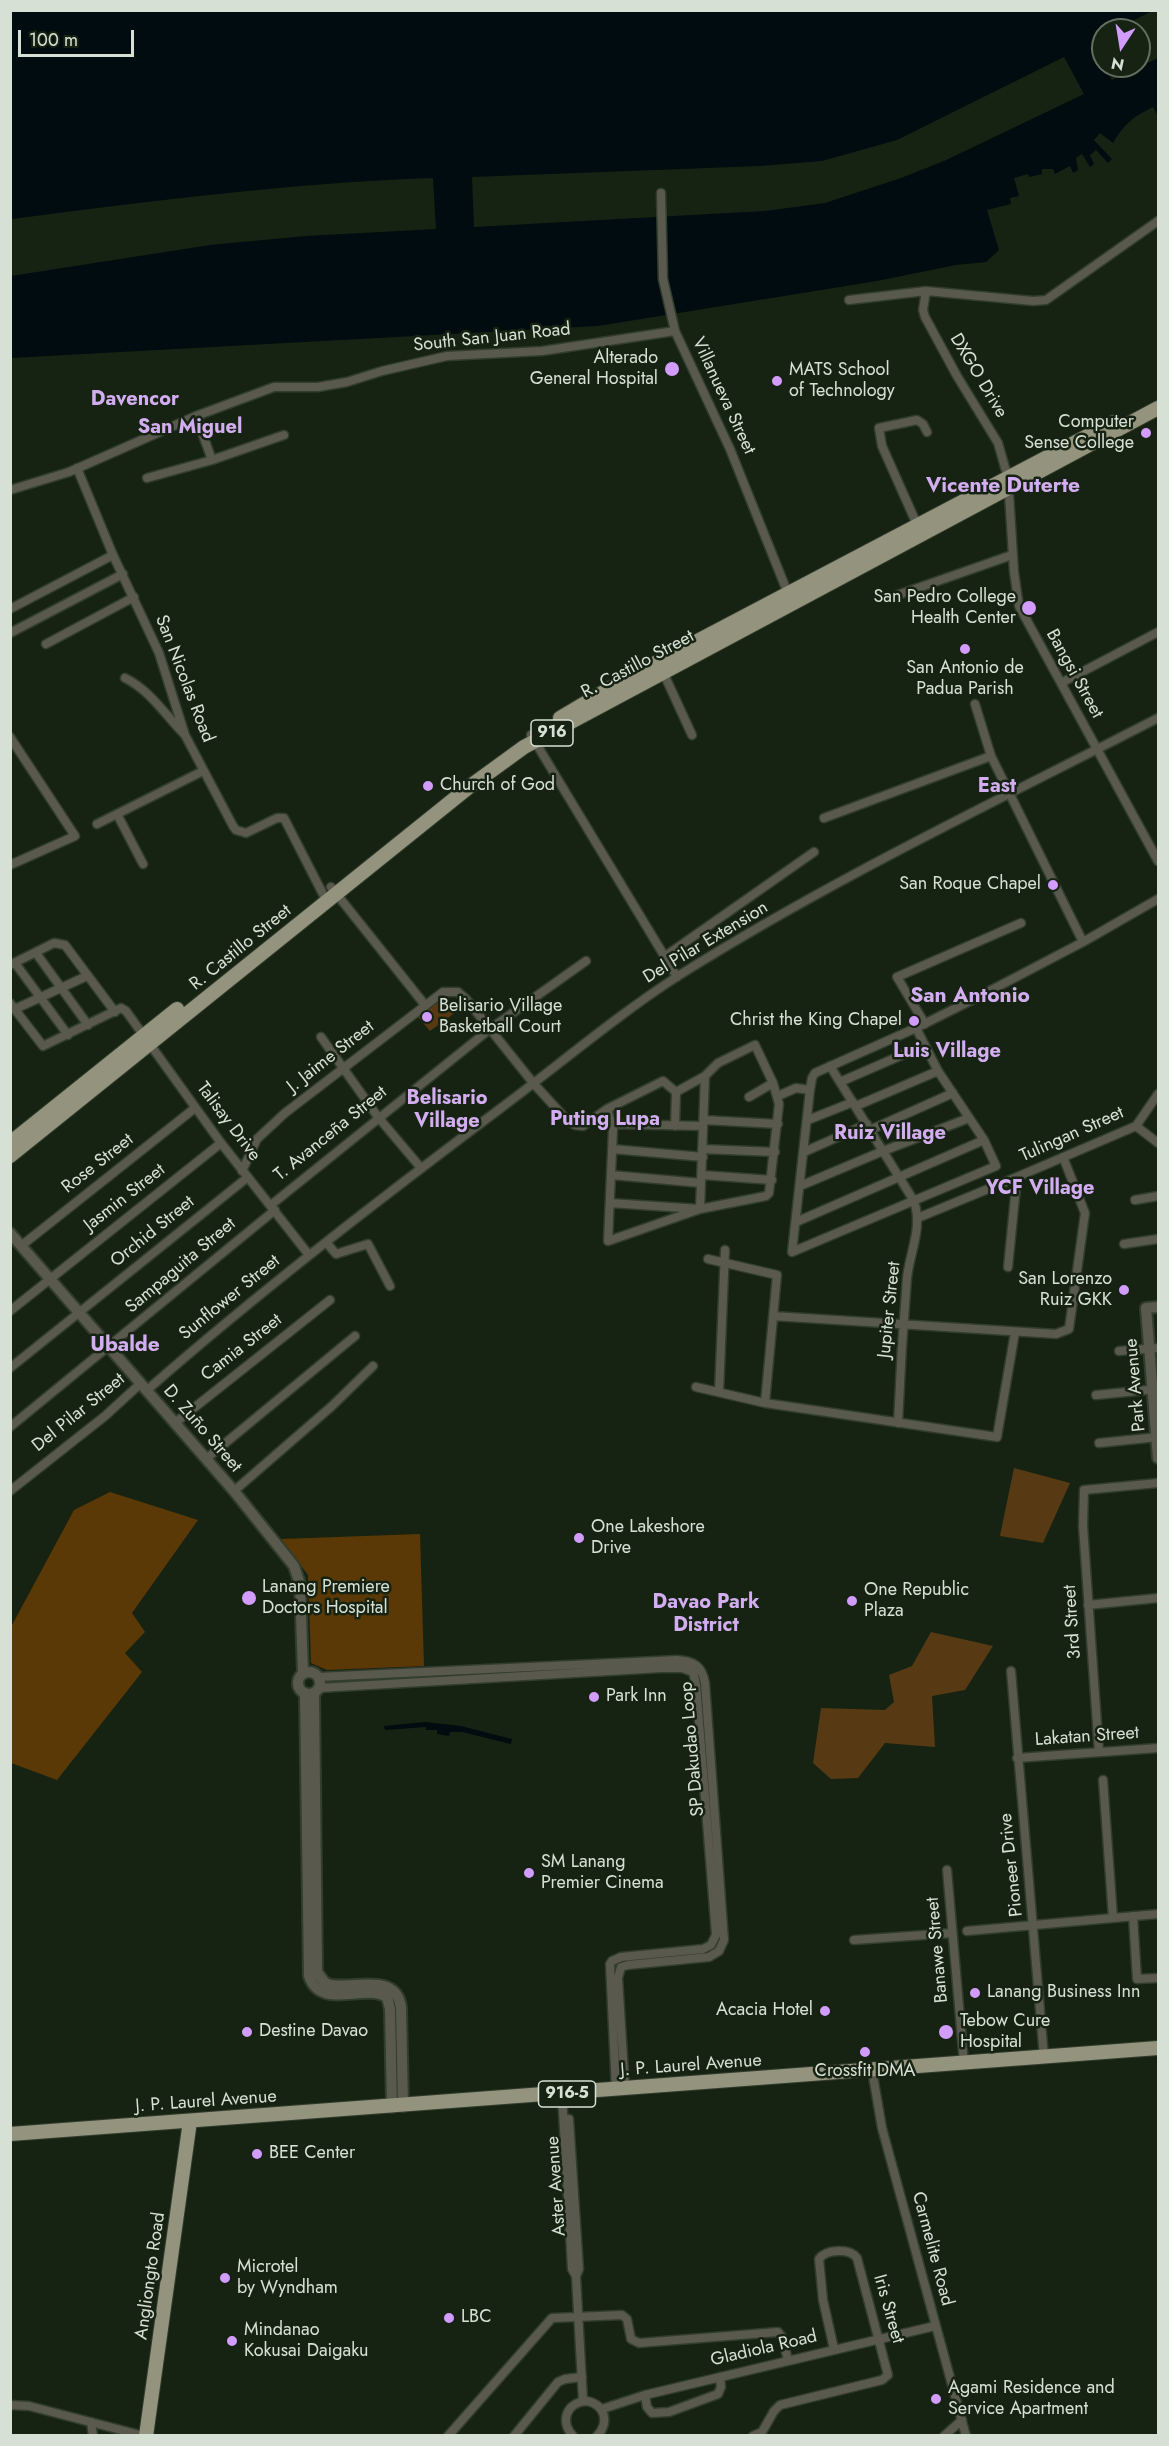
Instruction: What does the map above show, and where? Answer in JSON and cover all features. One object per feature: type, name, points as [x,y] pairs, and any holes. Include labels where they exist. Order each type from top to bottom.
[{"type":"main road","name":"R. Castillo Street","points":[[534,738],[663,672],[790,599],[1090,440],[1141,412],[1158,398]]},
{"type":"main road","name":"R. Castillo Street","points":[[1141,412],[1158,408]]},
{"type":"main road","name":"R. Castillo Street","points":[[10,1156],[148,1039],[329,894],[464,779],[534,738],[629,677],[728,633]]},
{"type":"main road","name":"R. Castillo Street","points":[[10,1143],[148,1039]]},
{"type":"main road","name":"J. P. Laurel Avenue","points":[[10,2134],[1158,2048]]},
{"type":"main road","name":"Angliongto Road","points":[[145,2436],[190,2121]]},
{"type":"street","name":"Villanueva Street","points":[[662,194],[663,279],[674,326],[730,449],[790,599]]},
{"type":"street","points":[[849,300],[926,291],[1033,301],[1047,300],[1158,221]]},
{"type":"street","name":"DXGO Drive","points":[[926,291],[923,310],[925,317],[957,376],[994,434],[1008,483]]},
{"type":"street","name":"South San Juan Road","points":[[10,490],[77,468],[195,416],[274,387],[318,387],[338,384],[433,358],[476,353],[542,351],[674,326]]},
{"type":"street","points":[[195,416],[212,460]]},
{"type":"street","points":[[920,530],[882,446],[879,428],[917,420],[923,424],[927,432]]},
{"type":"street","points":[[147,478],[212,460],[284,435]]},
{"type":"street","name":"San Nicolas Road","points":[[77,468],[113,555],[159,653],[185,735],[236,830],[252,832],[280,818],[286,820],[329,894]]},
{"type":"street","name":"Bangsi Street","points":[[1008,483],[1012,555],[1019,606],[1158,861]]},
{"type":"street","points":[[10,609],[113,555]]},
{"type":"street","points":[[892,597],[1012,555]]},
{"type":"street","points":[[10,633],[123,574]]},
{"type":"street","points":[[46,644],[134,597]]},
{"type":"street","points":[[1061,684],[1158,632]]},
{"type":"street","points":[[663,672],[692,735]]},
{"type":"street","points":[[125,678],[138,685],[150,696],[185,735]]},
{"type":"street","points":[[975,704],[991,756],[1083,942]]},
{"type":"street","name":"Del Pilar Extension","points":[[309,1255],[603,1030],[677,977],[801,905],[1009,793],[1158,718]]},
{"type":"street","points":[[10,737],[75,836],[10,865]]},
{"type":"street","points":[[534,738],[677,977]]},
{"type":"street","points":[[824,818],[991,756]]},
{"type":"street","points":[[97,824],[203,771]]},
{"type":"street","points":[[117,814],[143,864]]},
{"type":"street","points":[[664,957],[814,852]]},
{"type":"street","points":[[329,894],[425,1005]]},
{"type":"street","points":[[916,1028],[938,1071],[984,1140],[996,1166],[994,1169],[792,1252],[810,1090],[815,1073],[830,1066],[925,1024],[1083,942],[1158,899]]},
{"type":"street","points":[[925,1024],[897,977],[1021,923]]},
{"type":"street","points":[[68,1035],[40,998],[13,964],[54,943],[65,945],[115,1012],[68,1035],[43,1046],[13,1006],[40,998],[87,976]]},
{"type":"street","points":[[36,953],[88,1024]]},
{"type":"street","name":"T. Avanceña Street","points":[[273,1207],[378,1117],[490,1029],[586,961]]},
{"type":"street","name":"J. Jaime Street","points":[[245,1174],[258,1140],[285,1113],[442,992],[458,992],[490,1029]]},
{"type":"street","name":"Talisay Drive","points":[[115,1012],[121,1008],[124,1009],[148,1039],[221,1143],[309,1255]]},
{"type":"street","points":[[490,1029],[534,1084],[567,1120],[575,1125],[587,1124],[607,1109],[663,1081],[676,1092]]},
{"type":"street","points":[[321,1037],[378,1117],[421,1168]]},
{"type":"street","points":[[607,1109],[612,1124],[608,1241],[700,1209],[766,1196],[772,1180],[778,1124],[778,1096],[755,1045],[718,1063],[705,1076],[676,1092]]},
{"type":"street","points":[[840,1082],[925,1045]]},
{"type":"street","points":[[830,1066],[914,1201],[920,1216]]},
{"type":"street","points":[[808,1120],[938,1071]]},
{"type":"street","points":[[700,1209],[705,1076]]},
{"type":"street","points":[[749,1097],[773,1083]]},
{"type":"street","points":[[778,1096],[796,1088],[810,1090]]},
{"type":"street","points":[[675,1126],[676,1092]]},
{"type":"street","points":[[804,1152],[953,1093]]},
{"type":"street","name":"Tulingan Street","points":[[920,1216],[1017,1178],[1133,1125],[1136,1126],[1158,1095]]},
{"type":"street","name":"Rose Street","points":[[21,1246],[195,1108]]},
{"type":"street","points":[[800,1186],[969,1118]]},
{"type":"street","points":[[612,1124],[675,1126],[703,1123],[778,1124]]},
{"type":"street","points":[[1136,1126],[1158,1143]]},
{"type":"street","points":[[796,1222],[984,1140]]},
{"type":"street","name":"Jasmin Street","points":[[10,1311],[221,1143]]},
{"type":"street","points":[[612,1149],[702,1153],[775,1152]]},
{"type":"street","points":[[773,1316],[1056,1334],[1069,1329],[1085,1214],[1063,1157]]},
{"type":"street","name":"Orchid Street","points":[[10,1368],[245,1174]]},
{"type":"street","points":[[611,1175],[772,1180]]},
{"type":"street","points":[[1008,1267],[1017,1178]]},
{"type":"street","points":[[1135,1200],[1158,1196]]},
{"type":"street","points":[[610,1203],[700,1209]]},
{"type":"street","name":"Sampaguita Street","points":[[10,1427],[109,1347],[273,1207]]},
{"type":"street","name":"Jupiter Street","points":[[898,1423],[903,1325],[909,1268],[920,1216]]},
{"type":"street","name":"D. Zuño Street","points":[[10,1233],[286,1554],[298,1575],[301,1595],[303,1674],[298,1680],[298,1685],[314,1688]]},
{"type":"street","points":[[1124,1244],[1158,1239]]},
{"type":"street","points":[[326,1242],[336,1254],[368,1244],[390,1286]]},
{"type":"street","points":[[719,1392],[725,1250]]},
{"type":"street","name":"Sunflower Street","points":[[143,1387],[309,1255]]},
{"type":"street","points":[[708,1259],[777,1275],[765,1403]]},
{"type":"street","name":"Camia Street","points":[[175,1423],[330,1300]]},
{"type":"street","name":"Park Avenue","points":[[1158,1307],[1146,1308],[1154,1348],[1158,1458]]},
{"type":"street","points":[[696,1387],[765,1403],[998,1436],[1014,1332]]},
{"type":"street","points":[[206,1459],[355,1336]]},
{"type":"street","points":[[1119,1352],[1154,1348]]},
{"type":"street","points":[[234,1491],[332,1407],[373,1366]]},
{"type":"street","name":"Del Pilar Street","points":[[10,1491],[143,1387]]},
{"type":"street","points":[[1096,1395],[1156,1390]]},
{"type":"street","points":[[1099,1443],[1158,1437]]},
{"type":"street","name":"3rd Street","points":[[1099,1752],[1083,1527],[1084,1490],[1158,1483]]},
{"type":"street","points":[[1088,1605],[1158,1598]]},
{"type":"street","name":"SP Dakudao Loop","points":[[314,1688],[661,1668],[688,1669],[694,1675],[716,1879],[716,1935],[711,1945],[703,1949],[621,1957],[612,1960],[609,1968],[621,2090]]},
{"type":"street","name":"Pioneer Drive","points":[[1011,1671],[1044,2056]]},
{"type":"street","points":[[303,1674],[311,1672],[314,1688],[307,1953],[310,1980],[318,1990],[327,1994],[373,1993],[391,1994],[399,1998],[401,2008],[398,2106]]},
{"type":"street","name":"Lakatan Street","points":[[1017,1758],[1158,1748]]},
{"type":"street","points":[[1103,1780],[1113,1918]]},
{"type":"street","name":"Banawe Street","points":[[947,1870],[964,2063]]},
{"type":"street","points":[[967,1931],[1158,1914]]},
{"type":"street","points":[[1133,1917],[1137,1979],[1158,1978]]},
{"type":"street","points":[[854,1940],[952,1933]]},
{"type":"street","name":"Carmelite Road","points":[[872,2070],[882,2128],[966,2436]]},
{"type":"street","name":"Aster Avenue","points":[[565,2094],[575,2256],[572,2269],[576,2276],[583,2401]]},
{"type":"street","name":"Iris Street","points":[[753,2436],[762,2432],[774,2411],[780,2406],[882,2380],[888,2375],[857,2259],[853,2253],[847,2251],[826,2253],[819,2259],[822,2300],[834,2349]]},
{"type":"street","points":[[448,2436],[549,2320],[577,2316],[622,2315],[627,2319],[631,2339],[639,2343],[778,2332],[782,2337],[788,2360]]},
{"type":"street","name":"Gladiola Road","points":[[602,2409],[645,2395],[935,2326]]},
{"type":"street","points":[[514,2436],[558,2382],[582,2377]]},
{"type":"street","points":[[645,2395],[647,2407],[652,2413],[669,2412],[718,2394],[721,2387],[720,2377]]},
{"type":"street","points":[[573,2436],[567,2427],[566,2415],[573,2405],[583,2401],[594,2403],[602,2409],[604,2424],[597,2436]]},
{"type":"street","points":[[10,2405],[29,2406],[145,2436]]},
{"type":"street","points":[[944,2436],[962,2420]]},
{"type":"street","points":[[91,2422],[93,2436]]},
{"type":"shaded area","points":[[11,11],[1152,11],[1138,18],[1091,18],[1091,78],[1111,78],[1112,80],[1151,78],[1151,61],[1158,58],[1158,116],[1153,107],[1140,114],[1125,126],[1113,143],[1100,133],[1094,140],[1112,159],[1108,163],[1096,150],[1090,155],[1094,164],[1090,167],[1082,154],[1076,158],[1078,170],[1073,173],[1070,166],[1055,174],[1053,169],[1042,169],[1042,174],[1029,177],[1028,174],[1014,178],[1019,196],[1010,198],[1011,204],[987,210],[999,250],[986,262],[956,265],[877,281],[598,326],[11,358],[11,276],[210,245],[306,236],[436,229],[433,178],[274,188],[11,219]],"holes":[[[1064,57],[1084,94],[944,161],[825,203],[765,211],[474,227],[472,177],[760,166],[822,161],[897,140]]]},
{"type":"shaded area","points":[[445,997],[456,1012],[430,1031],[418,1017]]},
{"type":"shaded area","points":[[1014,1468],[1070,1483],[1043,1543],[1000,1536]]},
{"type":"shaded area","points":[[110,1492],[198,1520],[132,1613],[145,1632],[125,1653],[142,1672],[57,1780],[11,1763],[11,1627],[74,1510]]},
{"type":"shaded area","points":[[420,1534],[424,1666],[327,1670],[311,1663],[308,1575],[281,1539]]},
{"type":"shaded area","points":[[931,1632],[993,1646],[965,1690],[932,1696],[935,1747],[885,1743],[858,1778],[831,1779],[813,1763],[821,1708],[885,1710],[894,1702],[889,1675],[912,1666]]},
{"type":"shaded area","points":[[425,1722],[461,1726],[512,1739],[511,1744],[462,1732],[450,1732],[449,1736],[437,1734],[437,1730],[426,1730],[426,1727],[385,1730],[384,1726]]},
{"type":"place","name":"Alterado General Hospital","points":[[672,369]]},
{"type":"place","name":"MATS School of Technology","points":[[777,381]]},
{"type":"place","name":"Computer Sense College","points":[[1146,433]]},
{"type":"place","name":"San Pedro College Health Center","points":[[1029,608]]},
{"type":"place","name":"San Antonio de Padua Parish","points":[[965,649]]},
{"type":"place","name":"Church of God","points":[[428,786]]},
{"type":"place","name":"San Roque Chapel","points":[[1053,885]]},
{"type":"place","name":"Belisario Village Basketball Court","points":[[427,1017]]},
{"type":"place","name":"Christ the King Chapel","points":[[914,1021]]},
{"type":"place","name":"San Lorenzo Ruiz GKK","points":[[1124,1290]]},
{"type":"place","name":"One Lakeshore Drive","points":[[579,1538]]},
{"type":"place","name":"Lanang Premiere Doctors Hospital","points":[[249,1598]]},
{"type":"place","name":"One Republic Plaza","points":[[852,1601]]},
{"type":"place","name":"Park Inn","points":[[594,1697]]},
{"type":"place","name":"SM Lanang Premier Cinema","points":[[529,1873]]},
{"type":"place","name":"Lanang Business Inn","points":[[975,1993]]},
{"type":"place","name":"Acacia Hotel","points":[[825,2011]]},
{"type":"place","name":"Destine Davao","points":[[247,2032]]},
{"type":"place","name":"Tebow Cure Hospital","points":[[946,2032]]},
{"type":"place","name":"Crossfit DMA","points":[[865,2052]]},
{"type":"place","name":"BEE Center","points":[[257,2154]]},
{"type":"place","name":"Microtel by Wyndham","points":[[225,2278]]},
{"type":"place","name":"LBC","points":[[449,2318]]},
{"type":"place","name":"Mindanao Kokusai Daigaku","points":[[232,2341]]},
{"type":"place","name":"Agami Residence and Service Apartment","points":[[936,2399]]},
{"type":"district","name":"Davencor","points":[[135,400]]},
{"type":"district","name":"San Miguel","points":[[190,428]]},
{"type":"district","name":"Vicente Duterte","points":[[1003,487]]},
{"type":"district","name":"East","points":[[997,787]]},
{"type":"district","name":"San Antonio","points":[[970,997]]},
{"type":"district","name":"Luis Village","points":[[947,1052]]},
{"type":"district","name":"Belisario Village","points":[[447,1110]]},
{"type":"district","name":"Puting Lupa","points":[[605,1120]]},
{"type":"district","name":"Ruiz Village","points":[[890,1134]]},
{"type":"district","name":"YCF Village","points":[[1040,1189]]},
{"type":"district","name":"Ubalde","points":[[125,1346]]},
{"type":"district","name":"Davao Park District","points":[[706,1614]]}]
